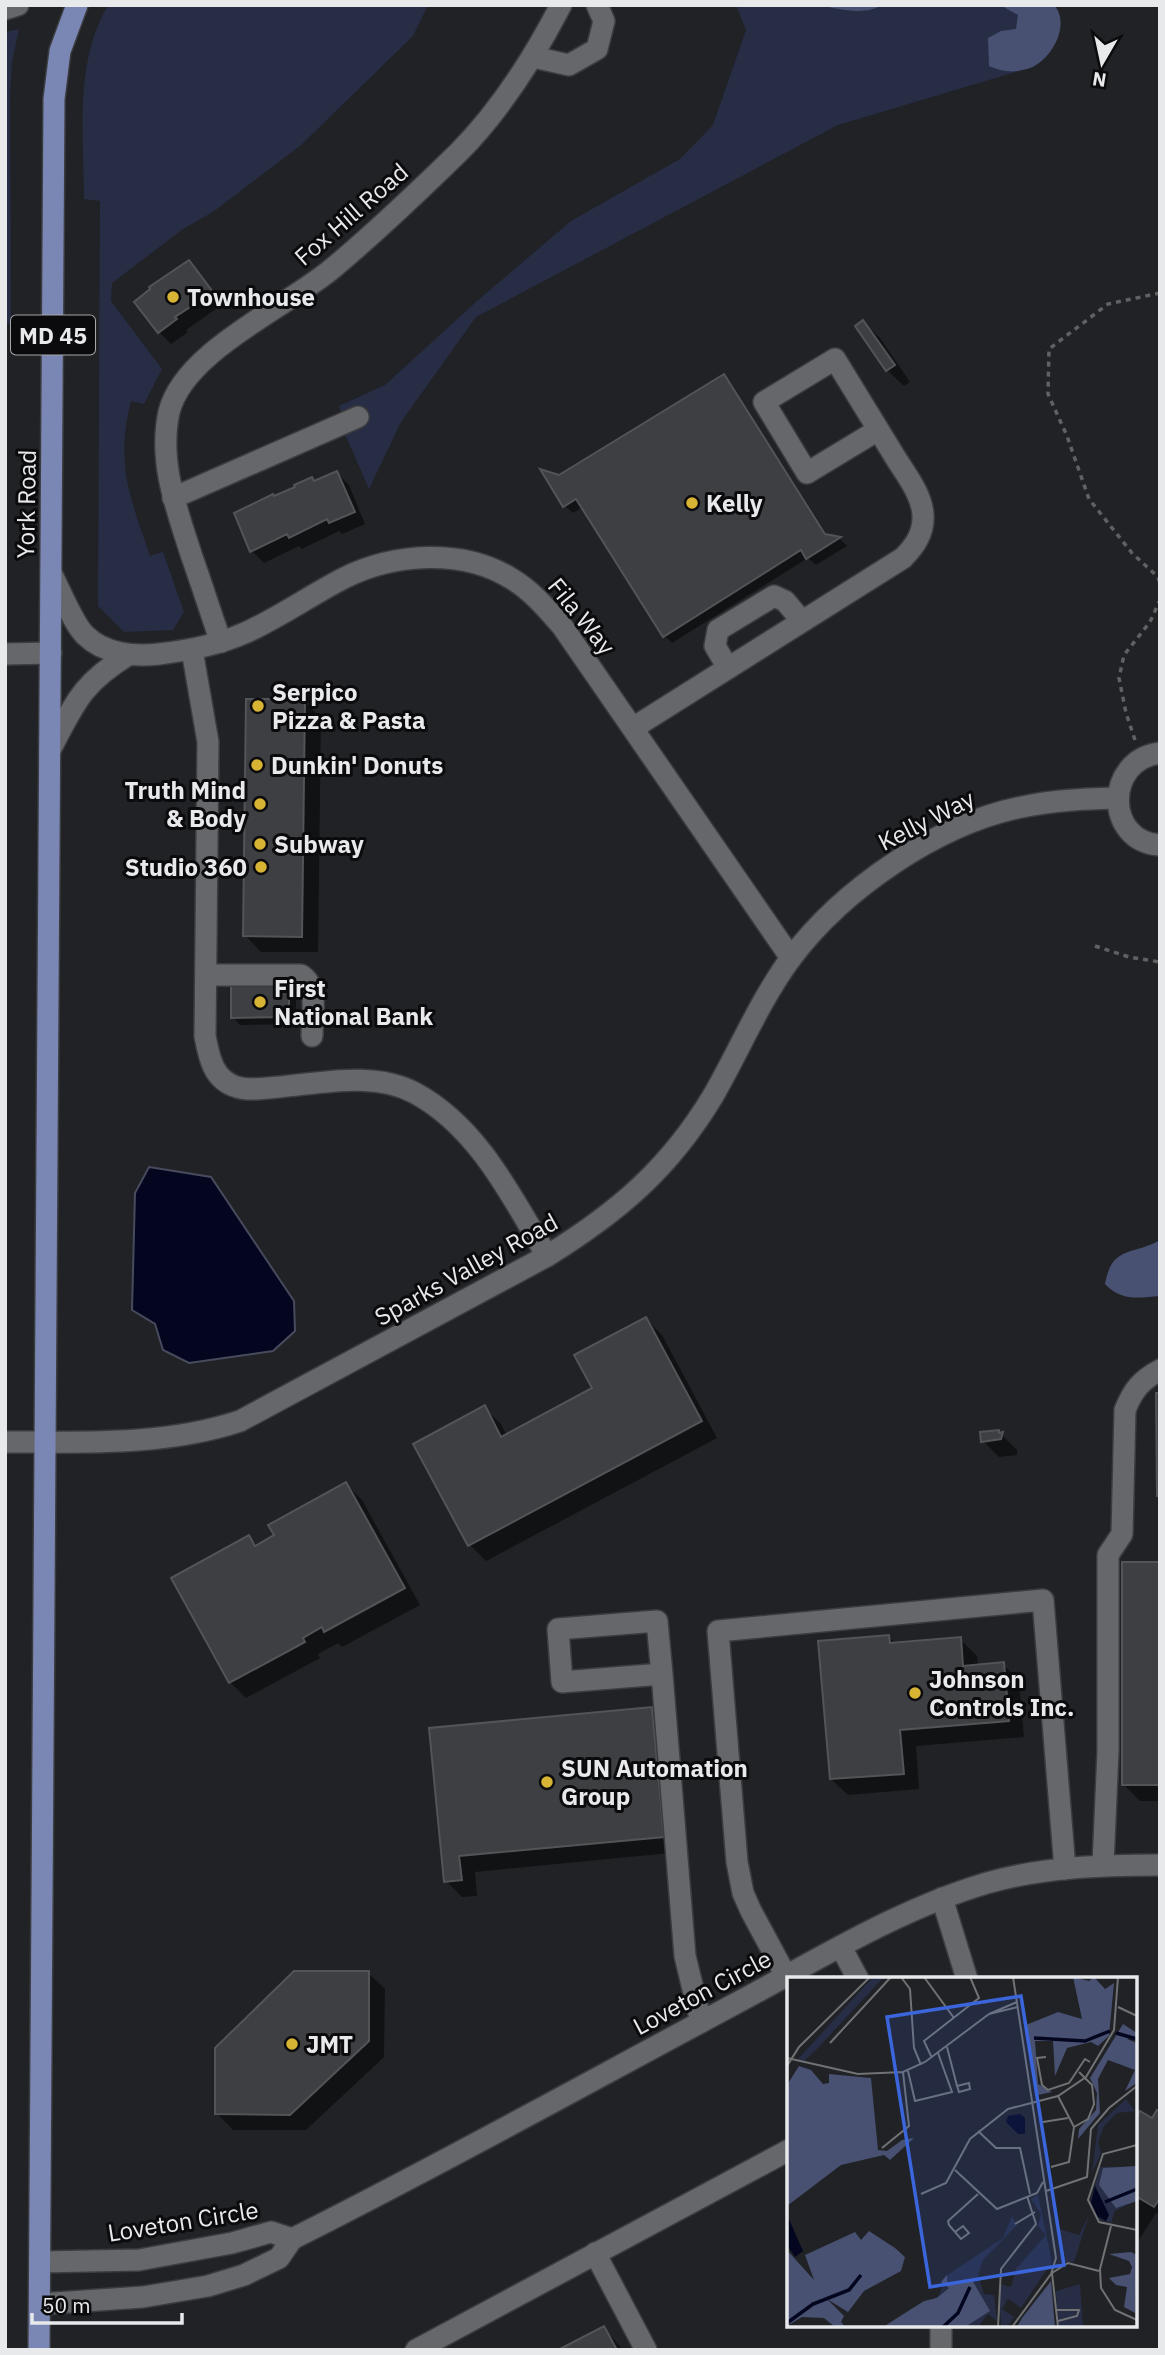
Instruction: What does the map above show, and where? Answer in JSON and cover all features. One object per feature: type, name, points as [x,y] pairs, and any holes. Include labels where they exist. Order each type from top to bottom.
[{"type":"main road","name":"York Road","points":[[39,2350],[54,99],[60,51],[77,5]]},
{"type":"street","points":[[5,9],[18,5]]},
{"type":"street","name":"Fox Hill Road","points":[[221,642],[173,498],[166,456],[167,428],[177,390],[212,352],[333,269],[460,151],[496,110],[534,57],[561,5]]},
{"type":"street","points":[[534,57],[569,65],[597,49],[604,21],[597,5]]},
{"type":"street","points":[[633,728],[903,558],[916,545],[922,531],[920,499],[835,359],[764,402],[807,473],[878,430]]},
{"type":"street","points":[[173,498],[358,417]]},
{"type":"street","name":"Fila Way","points":[[52,575],[84,635],[100,646],[128,655],[192,650],[221,642],[248,632],[346,577],[383,564],[427,557],[468,562],[493,569],[513,579],[547,608],[562,626],[791,958]]},
{"type":"street","points":[[728,668],[715,646],[718,630],[774,596],[785,601],[802,621]]},
{"type":"street","points":[[192,650],[208,742],[205,1036],[209,1062],[219,1076],[236,1087],[255,1089],[344,1081],[383,1082],[412,1091],[442,1110],[474,1142],[502,1180],[547,1256]]},
{"type":"street","points":[[5,654],[51,653]]},
{"type":"street","points":[[50,750],[81,692],[101,672],[128,655]]},
{"type":"street","points":[[1152,755],[1127,771],[1120,783],[1117,798],[1119,814],[1127,828],[1139,839],[1160,845]]},
{"type":"street","name":"Kelly Way","points":[[791,958],[855,892],[891,864],[934,840],[983,818],[1020,807],[1065,800],[1117,798]]},
{"type":"street","name":"Sparks Valley Road","points":[[5,1441],[162,1439],[203,1432],[240,1421],[547,1256],[599,1223],[628,1201],[658,1172],[712,1097],[791,958]]},
{"type":"street","points":[[206,975],[301,975],[309,980],[313,989],[312,1037]]},
{"type":"street","points":[[1103,1866],[1108,1751],[1108,1555],[1122,1534],[1125,1410],[1132,1393],[1143,1379],[1160,1370]]},
{"type":"street","points":[[786,1976],[751,1911],[737,1863],[718,1631],[1043,1600],[1065,1869]]},
{"type":"street","points":[[662,1674],[562,1682],[558,1629],[657,1622],[662,1674],[685,1956],[701,2022]]},
{"type":"street","name":"Loveton Circle","points":[[40,2304],[143,2297],[208,2286],[244,2274],[279,2258],[292,2239],[841,1947],[942,1898],[989,1882],[1065,1869],[1160,1865]]},
{"type":"street","points":[[942,1898],[966,1977]]},
{"type":"street","points":[[841,1947],[857,1977]]},
{"type":"street","points":[[416,2350],[787,2151]]},
{"type":"street","name":"Loveton Circle","points":[[40,2262],[139,2260],[233,2243],[271,2232],[292,2239]]},
{"type":"street","points":[[595,2253],[646,2350]]},
{"type":"street","points":[[941,2327],[941,2350]]},
{"type":"path","points":[[1160,293],[1108,303],[1077,330],[1049,349],[1048,394],[1067,436],[1089,499],[1132,553],[1158,577],[1160,583]]},
{"type":"path","points":[[1152,755],[1132,734],[1119,678],[1124,655],[1150,622],[1160,600]]},
{"type":"path","points":[[1096,946],[1129,957],[1160,962]]},
{"type":"shaded area","points":[[108,5],[428,5],[413,36],[301,145],[213,212],[183,229],[112,283],[111,301],[162,369],[144,404],[131,401],[124,444],[131,498],[150,556],[163,552],[184,612],[173,630],[124,632],[98,606],[100,201],[84,199],[83,100],[90,51],[97,27]]},
{"type":"shaded area","points":[[736,5],[1053,5],[1019,71],[838,125],[476,317],[401,422],[369,489],[341,425],[346,422],[339,406],[385,385],[477,301],[571,221],[680,159],[713,125],[746,30]]},
{"type":"shaded area","points":[[820,5],[881,5],[860,11]]},
{"type":"shaded area","points":[[1000,5],[1054,5],[1059,13],[1061,23],[1056,42],[1036,65],[1012,71],[989,66],[988,38],[1001,31],[1016,29],[1018,15]]},
{"type":"shaded area","points":[[19,29],[12,62],[10,96],[11,325],[5,321],[5,32]]},
{"type":"shaded area","points":[[149,1167],[211,1177],[294,1301],[295,1331],[273,1351],[189,1363],[163,1350],[155,1324],[132,1310],[135,1193]]},
{"type":"shaded area","points":[[1160,1240],[1160,1296],[1123,1296],[1105,1284],[1108,1272],[1118,1257]]},
{"type":"building","name":"Townhouse","points":[[189,260],[213,292],[175,317],[177,319],[158,333],[134,302],[150,289],[149,287]]},
{"type":"building","points":[[863,320],[895,365],[886,371],[855,326]]},
{"type":"building","name":"Kelly","points":[[724,374],[825,534],[841,537],[806,559],[801,550],[663,637],[576,499],[563,507],[540,469],[559,475]]},
{"type":"building","points":[[337,471],[355,512],[329,523],[327,519],[289,538],[287,534],[250,552],[234,513],[312,477],[314,481]]},
{"type":"building","points":[[246,699],[305,699],[302,937],[243,936]]},
{"type":"building","name":"First National Bank","points":[[231,986],[289,986],[289,1017],[231,1018]]},
{"type":"building","points":[[646,1317],[702,1421],[468,1546],[413,1444],[485,1405],[501,1437],[592,1388],[574,1355]]},
{"type":"building","points":[[1156,1393],[1160,1393],[1160,1496],[1157,1496]]},
{"type":"building","points":[[999,1430],[999,1433],[1003,1432],[1001,1439],[981,1442],[980,1432]]},
{"type":"building","points":[[346,1482],[405,1588],[324,1632],[322,1627],[303,1638],[305,1642],[229,1683],[171,1578],[249,1535],[255,1546],[274,1535],[268,1525]]},
{"type":"building","points":[[1122,1562],[1160,1562],[1160,1785],[1122,1785]]},
{"type":"building","name":"Johnson Controls Inc.","points":[[889,1635],[890,1643],[961,1637],[963,1666],[1004,1662],[1009,1721],[900,1730],[904,1774],[830,1779],[818,1641]]},
{"type":"building","name":"SUN Automation Group","points":[[652,1707],[664,1837],[459,1856],[462,1880],[444,1882],[429,1728]]},
{"type":"building","name":"JMT","points":[[294,1971],[369,1971],[369,2041],[290,2115],[215,2114],[215,2048]]},
{"type":"building","points":[[1157,2110],[1160,2112],[1160,2198],[1154,2207],[1139,2198],[1137,2201],[1137,2116],[1140,2111],[1152,2118]]},
{"type":"building","points":[[604,2326],[617,2350],[558,2350]]},
{"type":"place","name":"Townhouse","points":[[173,297]]},
{"type":"place","name":"Kelly","points":[[692,503]]},
{"type":"place","name":"Serpico Pizza & Pasta","points":[[258,706]]},
{"type":"place","name":"Dunkin' Donuts","points":[[257,765]]},
{"type":"place","name":"Truth Mind & Body","points":[[260,804]]},
{"type":"place","name":"Subway","points":[[260,844]]},
{"type":"place","name":"Studio 360","points":[[261,867]]},
{"type":"place","name":"First National Bank","points":[[260,1002]]},
{"type":"place","name":"Johnson Controls Inc.","points":[[915,1693]]},
{"type":"place","name":"SUN Automation Group","points":[[547,1782]]},
{"type":"place","name":"JMT","points":[[292,2044]]}]
